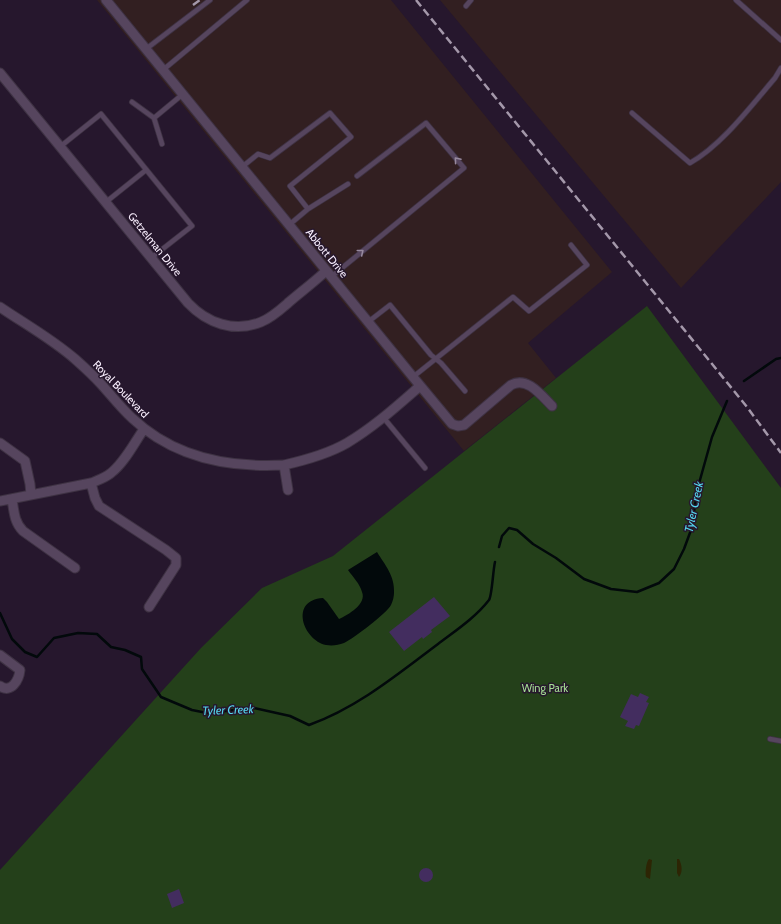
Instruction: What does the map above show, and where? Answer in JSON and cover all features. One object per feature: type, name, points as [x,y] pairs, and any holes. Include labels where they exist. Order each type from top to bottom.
[{"type":"street","name":"Abbott Drive","points":[[106,0],[452,424],[458,426],[466,423],[510,385],[517,382],[529,385],[552,406]]},
{"type":"street","name":"Getzelman Drive","points":[[0,73],[151,258],[196,311],[205,317],[215,322],[233,327],[252,325],[268,319],[329,274]]},
{"type":"street","name":"Royal Boulevard","points":[[0,307],[57,345],[73,358],[101,384],[130,417],[144,429],[176,448],[217,462],[241,465],[284,465],[318,456],[346,444],[358,436],[420,386]]},
{"type":"street","points":[[0,501],[91,483],[103,478],[115,470],[144,429]]},
{"type":"street","points":[[0,443],[25,461],[30,484],[30,495]]},
{"type":"street","points":[[284,465],[288,490]]},
{"type":"street","points":[[91,483],[95,498],[100,506],[176,558],[176,565],[149,607]]},
{"type":"street","points":[[12,499],[18,527],[75,568]]},
{"type":"street","points":[[0,655],[20,670],[12,687],[9,689],[4,689],[0,686]]},
{"type":"lane","points":[[146,50],[210,0]]},
{"type":"lane","points":[[163,70],[247,0]]},
{"type":"lane","points":[[466,6],[471,0]]},
{"type":"lane","points":[[736,0],[781,40]]},
{"type":"lane","points":[[632,112],[690,163],[703,156],[718,143],[762,93],[781,68]]},
{"type":"lane","points":[[154,118],[183,94]]},
{"type":"lane","points":[[132,102],[154,118],[162,144]]},
{"type":"lane","points":[[242,167],[258,154],[270,158],[330,113],[351,137],[290,186],[308,209]]},
{"type":"lane","points":[[61,146],[101,114],[192,226],[151,258]]},
{"type":"lane","points":[[329,274],[464,168],[426,123],[358,176]]},
{"type":"lane","points":[[106,202],[146,170]]},
{"type":"lane","points":[[290,225],[308,209],[348,184]]},
{"type":"lane","points":[[413,378],[513,297],[529,311],[587,265],[572,245]]},
{"type":"lane","points":[[368,322],[390,305],[431,355],[465,391]]},
{"type":"lane","points":[[383,417],[425,468]]},
{"type":"lane","points":[[770,739],[781,741]]},
{"type":"shaded area","points":[[97,0],[391,0],[612,272],[528,343],[556,378],[464,451]]},
{"type":"shaded area","points":[[440,0],[781,0],[781,182],[681,288]]},
{"type":"shaded area","points":[[377,552],[389,571],[393,581],[394,594],[391,605],[369,626],[344,643],[326,645],[318,642],[311,636],[303,620],[303,612],[306,605],[312,600],[323,598],[339,619],[352,612],[362,601],[363,596],[360,586],[348,570]]},
{"type":"green space","name":"Wing Park","points":[[647,306],[781,488],[781,924],[0,924],[0,870],[201,648],[262,588],[333,556]]},
{"type":"sand","points":[[649,859],[652,860],[650,879],[646,877],[646,865]]},
{"type":"sand","points":[[677,859],[679,859],[682,871],[679,877],[677,873]]},
{"type":"building","points":[[434,597],[450,616],[431,630],[432,632],[423,639],[422,637],[404,651],[389,632]]},
{"type":"building","points":[[640,693],[649,697],[646,702],[649,703],[639,726],[636,725],[634,729],[625,726],[628,721],[620,717],[631,694],[638,697]]},
{"type":"building","points":[[426,868],[431,870],[433,875],[431,880],[426,882],[421,880],[419,875],[421,870]]},
{"type":"building","points":[[179,889],[184,903],[172,908],[167,894]]},
{"type":"waterway","name":"Tyler Creek","points":[[744,381],[776,359],[781,358]]},
{"type":"waterway","name":"Tyler Creek","points":[[499,547],[502,536],[509,528],[517,530],[533,544],[556,558],[584,579],[611,589],[637,592],[659,583],[674,569],[684,549],[691,530],[698,487],[712,437],[727,401]]},
{"type":"waterway","name":"Tyler Creek","points":[[0,613],[12,639],[25,652],[37,657],[54,638],[78,633],[97,634],[111,647],[125,650],[141,657],[142,669],[161,697],[192,710],[207,713],[254,708],[290,716],[309,725],[327,718],[360,700],[408,667],[471,618],[490,598],[495,562]]},
{"type":"railway","points":[[193,5],[200,0]]},
{"type":"railway","points":[[416,0],[747,407],[781,453]]}]
